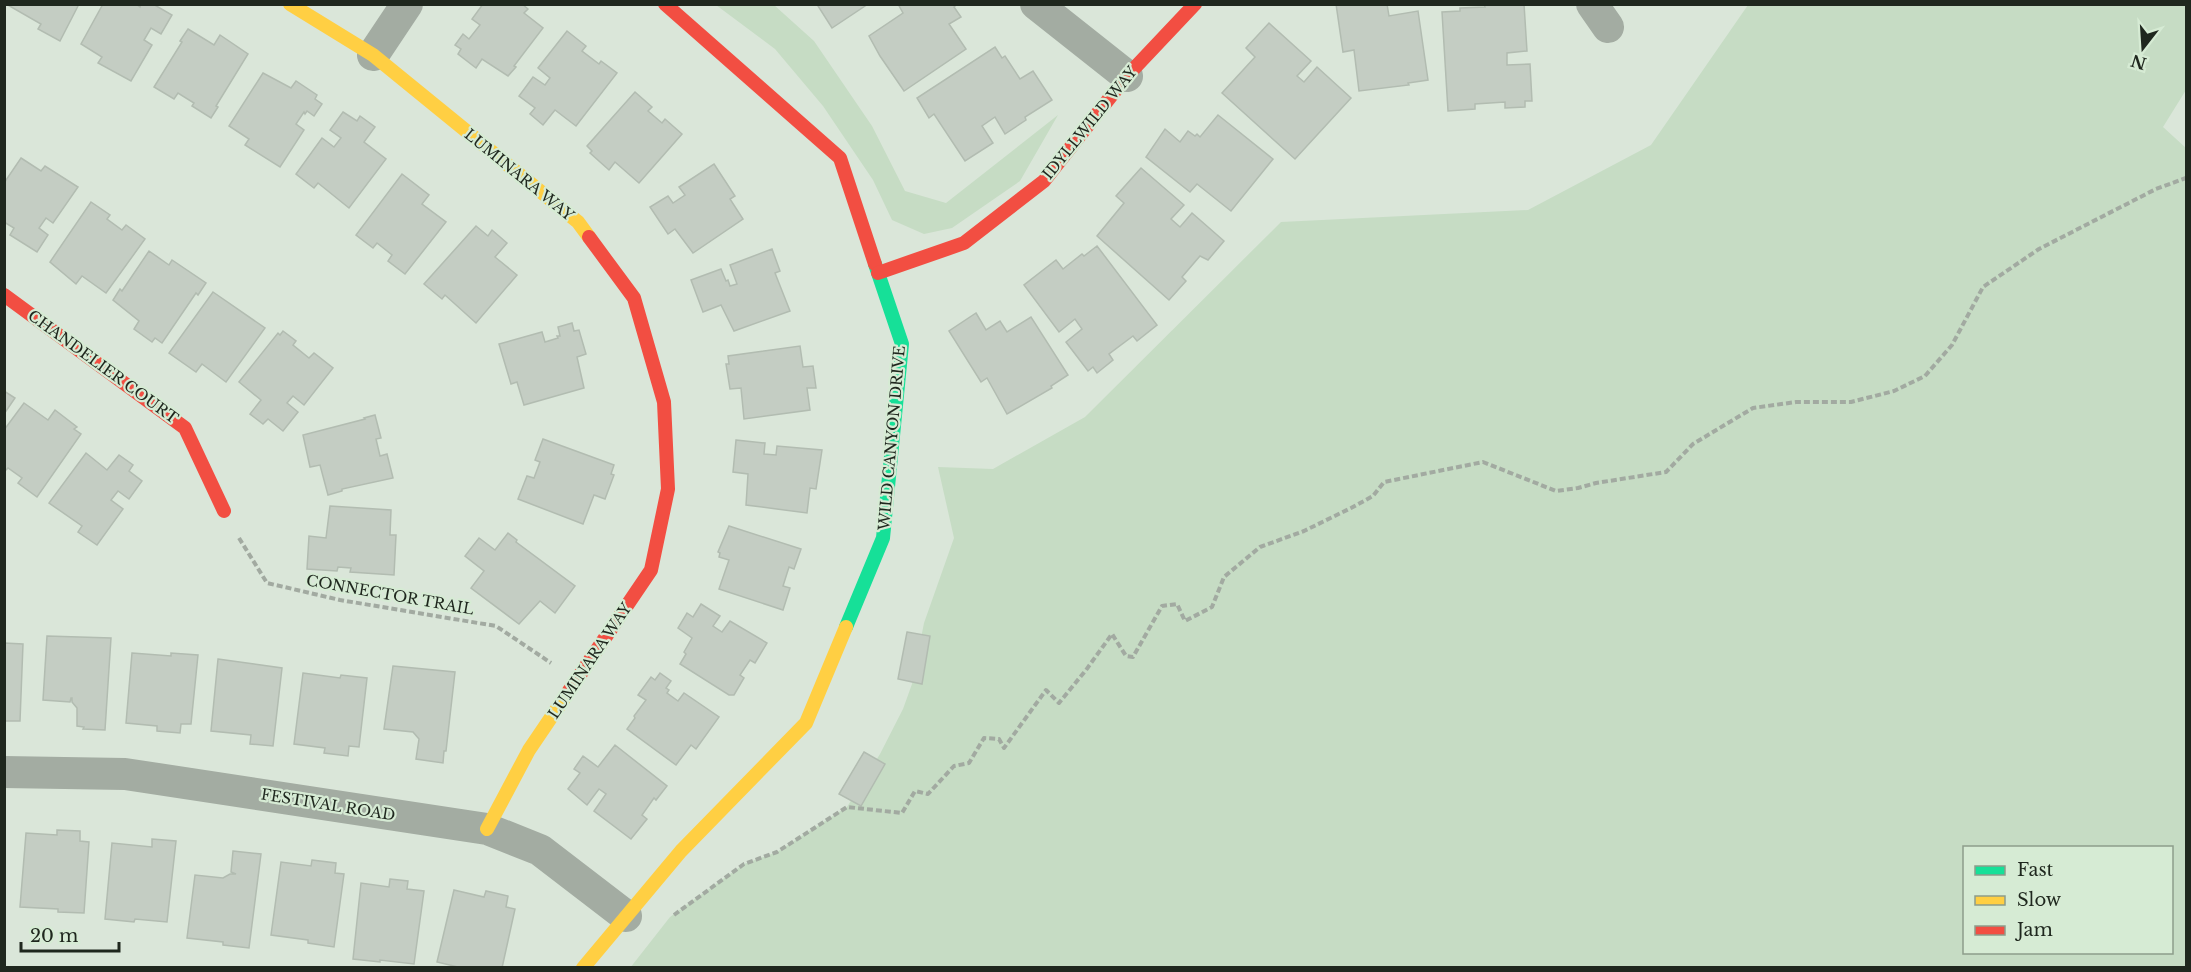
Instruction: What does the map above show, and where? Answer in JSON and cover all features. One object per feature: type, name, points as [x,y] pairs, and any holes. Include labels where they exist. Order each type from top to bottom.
[{"type":"street","name":"LUMINARA WAY","points":[[290,4],[373,55],[578,222],[634,298],[664,402],[668,489],[651,570],[529,750],[487,829]]},
{"type":"street","points":[[373,55],[407,4]]},
{"type":"street","name":"WILD CANYON DRIVE","points":[[583,968],[681,851],[806,723],[883,538],[902,344],[840,158],[664,4]]},
{"type":"street","points":[[1036,4],[1127,76]]},
{"type":"street","name":"IDYLLWILD WAY","points":[[878,273],[963,243],[1044,181],[1127,76],[1195,4]]},
{"type":"street","name":"CHANDELIER COURT","points":[[4,295],[184,428],[224,511]]},
{"type":"street","name":"FESTIVAL ROAD","points":[[4,772],[125,774],[487,829],[540,850],[626,916]]},
{"type":"path","points":[[670,917],[744,864],[777,852],[847,807],[902,813],[915,791],[928,794],[954,766],[969,763],[984,738],[999,739],[1004,748],[1046,690],[1059,703],[1112,634],[1126,656],[1134,657],[1162,606],[1177,604],[1185,621],[1212,607],[1224,577],[1260,547],[1304,531],[1351,508],[1373,496],[1384,482],[1483,462],[1556,491],[1578,488],[1666,472],[1693,444],[1754,408],[1796,402],[1851,402],[1894,391],[1925,376],[1952,345],[1983,287],[2039,249],[2156,189],[2187,178]]},
{"type":"path","name":"CONNECTOR TRAIL","points":[[224,511],[267,584],[340,600],[496,626],[577,681]]},
{"type":"green space","points":[[716,5],[774,5],[814,41],[872,126],[905,191],[946,203],[1058,115],[1020,181],[952,228],[924,234],[892,220],[873,180],[823,106],[775,49]]},
{"type":"green space","points":[[1748,5],[2186,5],[2186,90],[2163,127],[2186,148],[2186,967],[630,968],[670,917],[744,864],[777,852],[847,807],[880,754],[903,709],[912,684],[924,623],[954,538],[938,467],[993,469],[1085,417],[1281,222],[1528,210],[1651,145]]},
{"type":"building","points":[[6,4],[79,4],[60,41],[38,29],[41,24]]},
{"type":"building","points":[[103,4],[136,4],[140,7],[141,4],[153,4],[172,15],[161,34],[151,28],[144,40],[152,45],[131,81],[98,63],[102,57],[81,44]]},
{"type":"building","points":[[483,4],[522,4],[528,9],[524,13],[543,28],[508,76],[482,59],[476,68],[458,54],[461,49],[455,45],[463,34],[469,39],[480,25],[472,19]]},
{"type":"building","points":[[821,4],[868,4],[832,28],[818,6]]},
{"type":"building","points":[[898,4],[957,4],[954,7],[961,17],[949,24],[966,49],[904,91],[869,36],[903,13]]},
{"type":"building","points":[[1336,4],[1387,4],[1389,16],[1418,11],[1428,80],[1408,83],[1409,85],[1359,91],[1354,50],[1343,52]]},
{"type":"building","points":[[1484,4],[1524,4],[1527,51],[1507,53],[1507,65],[1530,64],[1532,101],[1525,101],[1525,107],[1505,108],[1505,102],[1475,104],[1475,109],[1448,111],[1442,12],[1460,11],[1460,8],[1485,7]]},
{"type":"building","points":[[1269,23],[1311,61],[1297,76],[1304,82],[1317,67],[1351,98],[1295,159],[1222,93],[1255,57],[1246,48]]},
{"type":"building","points":[[188,29],[214,45],[220,35],[248,54],[211,118],[192,106],[194,103],[178,93],[174,99],[154,87]]},
{"type":"building","points":[[567,31],[586,46],[582,51],[599,64],[601,61],[617,73],[576,126],[555,110],[543,125],[530,114],[535,108],[519,96],[533,77],[545,85],[550,78],[538,68]]},
{"type":"building","points":[[995,47],[1002,58],[1005,56],[1020,79],[1033,71],[1052,100],[1025,117],[1026,120],[1005,134],[995,117],[982,126],[993,143],[965,161],[934,114],[929,118],[917,98]]},
{"type":"building","points":[[263,73],[291,88],[296,81],[317,95],[315,99],[322,104],[314,116],[307,111],[305,114],[304,112],[296,124],[304,130],[280,167],[245,145],[249,139],[229,126]]},
{"type":"building","points":[[635,92],[652,107],[648,111],[662,123],[665,119],[682,134],[639,183],[615,162],[609,170],[590,153],[592,151],[587,146]]},
{"type":"building","points":[[343,112],[357,121],[360,116],[375,127],[364,142],[386,159],[349,208],[318,183],[314,188],[296,174],[322,138],[334,147],[341,138],[330,130]]},
{"type":"building","points":[[1218,115],[1273,159],[1231,211],[1197,184],[1190,192],[1146,157],[1165,129],[1180,142],[1188,131],[1200,137]]},
{"type":"building","points":[[21,158],[41,171],[45,166],[78,187],[53,223],[46,218],[39,228],[48,235],[37,252],[10,235],[14,228],[4,222],[4,183]]},
{"type":"building","points":[[714,164],[735,196],[730,199],[743,219],[693,253],[675,229],[668,234],[650,207],[668,196],[673,203],[685,195],[679,187]]},
{"type":"building","points":[[1141,168],[1184,205],[1171,219],[1180,227],[1192,213],[1224,241],[1208,260],[1200,256],[1182,277],[1186,281],[1169,300],[1097,236],[1124,203],[1116,196]]},
{"type":"building","points":[[402,174],[429,195],[422,204],[446,222],[405,274],[388,261],[392,255],[377,243],[373,248],[356,235]]},
{"type":"building","points":[[91,202],[110,215],[107,219],[122,230],[126,225],[145,239],[106,293],[82,276],[76,284],[50,262]]},
{"type":"building","points":[[476,226],[488,236],[492,230],[507,243],[495,257],[517,275],[476,323],[445,295],[442,299],[424,284]]},
{"type":"building","points":[[1097,246],[1157,325],[1137,341],[1133,336],[1109,354],[1113,360],[1097,373],[1093,367],[1088,371],[1066,342],[1082,329],[1075,319],[1059,332],[1024,285],[1056,260],[1063,269]]},
{"type":"building","points":[[772,249],[780,271],[775,273],[790,311],[734,331],[721,305],[703,312],[691,280],[721,269],[730,286],[737,284],[730,265]]},
{"type":"building","points":[[149,251],[169,265],[172,260],[206,283],[198,295],[196,293],[162,343],[155,338],[152,342],[134,329],[139,321],[113,300],[120,289],[122,291]]},
{"type":"building","points":[[213,292],[265,328],[226,382],[202,364],[196,372],[169,353]]},
{"type":"building","points":[[976,313],[986,330],[1000,321],[1007,332],[1031,317],[1068,375],[1051,386],[1052,388],[1007,414],[987,378],[981,382],[949,331]]},
{"type":"building","points":[[572,323],[574,331],[579,330],[586,354],[577,357],[584,388],[524,405],[517,382],[511,384],[499,344],[542,332],[545,342],[560,336],[558,327]]},
{"type":"building","points":[[283,331],[296,341],[293,345],[309,358],[314,353],[333,368],[304,405],[293,396],[287,403],[298,412],[283,431],[268,419],[263,424],[250,414],[261,400],[239,382],[278,333],[280,335]]},
{"type":"building","points":[[800,346],[803,367],[813,366],[816,388],[807,388],[810,410],[744,419],[741,388],[730,389],[726,364],[729,364],[728,356]]},
{"type":"building","points":[[4,391],[15,398],[4,414]]},
{"type":"building","points":[[24,403],[48,420],[55,410],[77,427],[74,429],[81,434],[37,497],[18,483],[22,478],[8,468],[4,472],[4,430]]},
{"type":"building","points":[[375,415],[381,438],[376,439],[380,456],[387,454],[393,478],[342,489],[342,491],[328,495],[320,465],[310,467],[303,435]]},
{"type":"building","points":[[543,439],[614,465],[611,474],[614,475],[605,499],[594,495],[583,524],[518,499],[527,476],[534,478],[540,462],[535,460]]},
{"type":"building","points":[[736,440],[765,443],[764,454],[776,455],[777,446],[822,450],[816,489],[810,488],[807,513],[746,505],[748,474],[733,472]]},
{"type":"building","points":[[86,453],[107,470],[119,455],[133,465],[129,471],[142,481],[129,499],[118,491],[111,500],[123,509],[97,545],[78,532],[82,526],[49,503]]},
{"type":"building","points":[[330,506],[391,510],[390,535],[396,535],[394,575],[350,572],[351,568],[338,567],[337,571],[307,569],[309,536],[326,538]]},
{"type":"building","points":[[729,526],[801,549],[794,569],[789,567],[783,586],[790,588],[783,610],[719,589],[729,560],[719,557],[718,552]]},
{"type":"building","points":[[508,533],[517,540],[516,542],[575,586],[555,613],[540,601],[519,624],[471,588],[484,571],[465,556],[479,538],[495,550]]},
{"type":"building","points":[[701,604],[720,616],[713,626],[722,632],[730,621],[767,643],[755,663],[750,660],[740,675],[744,678],[734,695],[729,695],[680,664],[692,638],[678,628],[687,613],[693,617]]},
{"type":"building","points":[[907,632],[930,636],[922,684],[898,679]]},
{"type":"building","points":[[47,636],[111,638],[105,730],[83,729],[84,727],[77,726],[77,708],[72,698],[70,702],[43,700]]},
{"type":"building","points":[[4,643],[23,644],[20,721],[4,721]]},
{"type":"building","points":[[132,653],[171,656],[171,653],[198,655],[191,724],[181,724],[180,733],[157,731],[157,726],[126,723]]},
{"type":"building","points":[[218,659],[282,668],[273,746],[250,744],[251,735],[211,731]]},
{"type":"building","points":[[393,666],[455,672],[443,763],[416,759],[419,739],[413,732],[384,729]]},
{"type":"building","points":[[303,673],[340,678],[341,675],[367,678],[359,747],[349,746],[348,756],[324,753],[325,748],[294,744]]},
{"type":"building","points":[[660,673],[671,681],[666,688],[669,690],[667,693],[678,701],[684,693],[719,717],[696,749],[691,745],[676,765],[627,729],[646,700],[638,695],[651,677],[655,680]]},
{"type":"building","points":[[615,745],[667,786],[656,800],[654,798],[642,815],[647,819],[631,839],[594,811],[606,794],[599,789],[587,805],[568,789],[580,773],[574,769],[583,756],[598,767]]},
{"type":"building","points":[[864,752],[885,764],[861,806],[839,794]]},
{"type":"building","points":[[57,830],[80,831],[80,841],[89,842],[84,913],[20,907],[26,833],[57,835]]},
{"type":"building","points":[[152,839],[176,841],[167,922],[105,919],[112,843],[152,847]]},
{"type":"building","points":[[233,851],[261,854],[249,948],[187,938],[195,875],[223,878],[236,874],[231,872]]},
{"type":"building","points":[[312,860],[336,863],[335,873],[344,874],[334,947],[308,943],[308,940],[271,935],[281,862],[311,866]]},
{"type":"building","points":[[390,879],[408,881],[407,889],[424,891],[414,964],[353,959],[361,883],[389,887]]},
{"type":"building","points":[[454,890],[484,897],[486,891],[508,896],[506,907],[515,909],[502,968],[462,968],[437,962]]},
{"type":"traffic: fast","points":[[846,627],[883,538],[902,344],[875,264]]},
{"type":"traffic: slow","points":[[290,4],[373,55],[578,222],[589,237]]},
{"type":"traffic: slow","points":[[583,968],[681,851],[806,723],[846,627]]},
{"type":"traffic: slow","points":[[487,829],[529,750],[569,691]]},
{"type":"traffic: jam","points":[[665,4],[840,158],[875,264]]},
{"type":"traffic: jam","points":[[878,273],[964,243],[1044,181],[1127,76],[1195,4]]},
{"type":"traffic: jam","points":[[569,691],[651,570],[668,489],[664,402],[634,298],[589,237]]},
{"type":"traffic: jam","points":[[4,295],[185,428],[224,511]]}]
